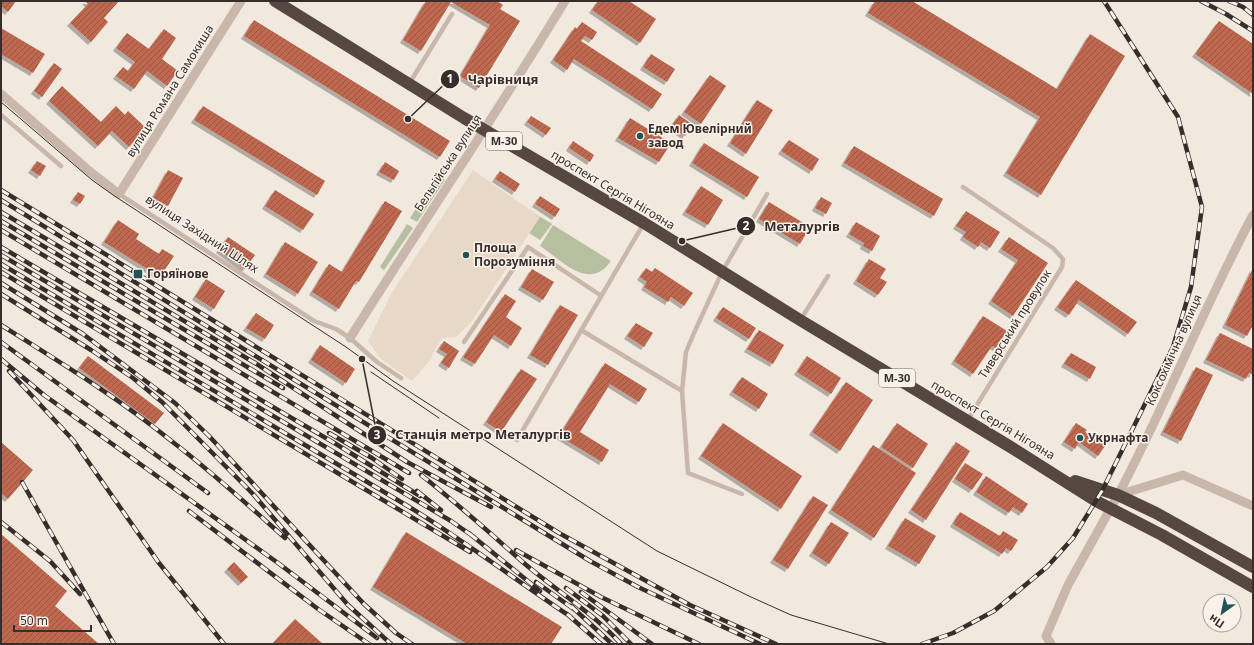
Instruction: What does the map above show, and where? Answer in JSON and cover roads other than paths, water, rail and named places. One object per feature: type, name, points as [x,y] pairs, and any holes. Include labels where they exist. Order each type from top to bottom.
[{"type":"highway","name":"проспект Сергія Нігояна","points":[[275,1],[485,130],[644,223],[800,320],[1060,476],[1096,501],[1162,535],[1253,587]]},
{"type":"highway","name":"проспект Сергія Нігояна","points":[[1060,476],[1118,495],[1156,513],[1253,567]]},
{"type":"street","name":"вулиця Романа Самокиша","points":[[119,194],[241,1]]},
{"type":"street","name":"Бельгійська вулиця","points":[[350,338],[485,130],[565,1]]},
{"type":"street","name":"вулиця Західний Шлях","points":[[1,94],[88,170],[119,194]]},
{"type":"street","name":"Коксохімічна вулиця","points":[[1112,509],[1148,439],[1229,260],[1253,215]]},
{"type":"street","points":[[1118,495],[1183,476],[1253,506]]},
{"type":"street","points":[[1051,644],[1046,636],[1068,585],[1112,509]]},
{"type":"lane","points":[[409,84],[452,14]]},
{"type":"lane","points":[[1,115],[60,166]]},
{"type":"lane","name":"Тиверський провулок","points":[[963,187],[1053,248],[1063,259],[1062,267],[967,420]]},
{"type":"lane","name":"вулиця Західний Шлях","points":[[119,194],[314,321],[336,329],[350,338],[377,362],[401,378]]},
{"type":"lane","points":[[742,494],[688,473],[682,391],[686,352],[722,272],[767,194]]},
{"type":"lane","points":[[517,440],[600,295],[644,223]]},
{"type":"lane","points":[[464,342],[528,247],[600,295]]},
{"type":"lane","points":[[800,320],[828,276]]},
{"type":"lane","points":[[581,330],[682,391]]},
{"type":"tram line","points":[[1,102],[92,180],[113,195],[346,347],[393,381],[657,551],[791,615],[889,644]]},
{"type":"tram line","points":[[371,372],[439,418]]},
{"type":"railway","points":[[922,644],[953,633],[994,611],[1047,567],[1073,538],[1102,491],[1173,347],[1191,287],[1202,207],[1178,117],[1104,1]]},
{"type":"railway","points":[[1201,1],[1226,14],[1253,31]]},
{"type":"railway","points":[[1229,1],[1243,7],[1253,15]]},
{"type":"railway","points":[[1,190],[559,533],[690,605],[776,644]]},
{"type":"railway","points":[[1,200],[590,561],[638,587],[760,644]]},
{"type":"railway","points":[[1,212],[255,363],[407,462],[491,507]]},
{"type":"railway","points":[[1,221],[283,388]]},
{"type":"railway","points":[[1,230],[409,473]]},
{"type":"railway","points":[[1,247],[336,444],[420,496]]},
{"type":"railway","points":[[1,255],[451,521],[474,537]]},
{"type":"railway","points":[[1,264],[411,508],[452,534],[571,617]]},
{"type":"railway","points":[[1,272],[470,552]]},
{"type":"railway","points":[[1,283],[83,334],[175,403],[209,436],[364,604],[396,633],[412,644]]},
{"type":"railway","points":[[1,294],[133,378],[162,402],[253,494],[348,605],[391,644]]},
{"type":"railway","points":[[1,325],[89,381],[132,411],[217,478],[285,538]]},
{"type":"railway","points":[[1,342],[208,493]]},
{"type":"railway","points":[[1,359],[44,395],[278,563],[377,638]]},
{"type":"railway","points":[[9,371],[73,440],[159,563],[224,644]]},
{"type":"railway","points":[[329,433],[372,458],[402,479]]},
{"type":"railway","points":[[421,475],[537,574],[599,622],[621,644]]},
{"type":"railway","points":[[22,482],[114,644]]},
{"type":"railway","points":[[417,491],[441,510]]},
{"type":"railway","points":[[189,511],[318,609],[369,644]]},
{"type":"railway","points":[[1,522],[50,561],[80,594]]},
{"type":"railway","points":[[470,534],[540,591]]},
{"type":"railway","points":[[516,550],[601,597],[699,644]]},
{"type":"railway","points":[[536,582],[575,610]]},
{"type":"railway","points":[[566,588],[603,616],[631,644]]},
{"type":"railway","points":[[581,592],[652,644]]},
{"type":"railway","points":[[571,606],[612,644]]},
{"type":"railway","points":[[567,614],[601,644]]},
{"type":"place","name":"Чарівниця","points":[[408,119]]},
{"type":"place","name":"Едем Ювелірний завод","points":[[640,136]]},
{"type":"place","name":"Металургів","points":[[682,241]]},
{"type":"place","name":"Площа Порозуміння","points":[[466,255]]},
{"type":"place","name":"Горяїнове","points":[[138,274]]},
{"type":"place","name":"Станція метро Металургів","points":[[362,359]]},
{"type":"place","name":"Укрнафта","points":[[1080,438]]}]
